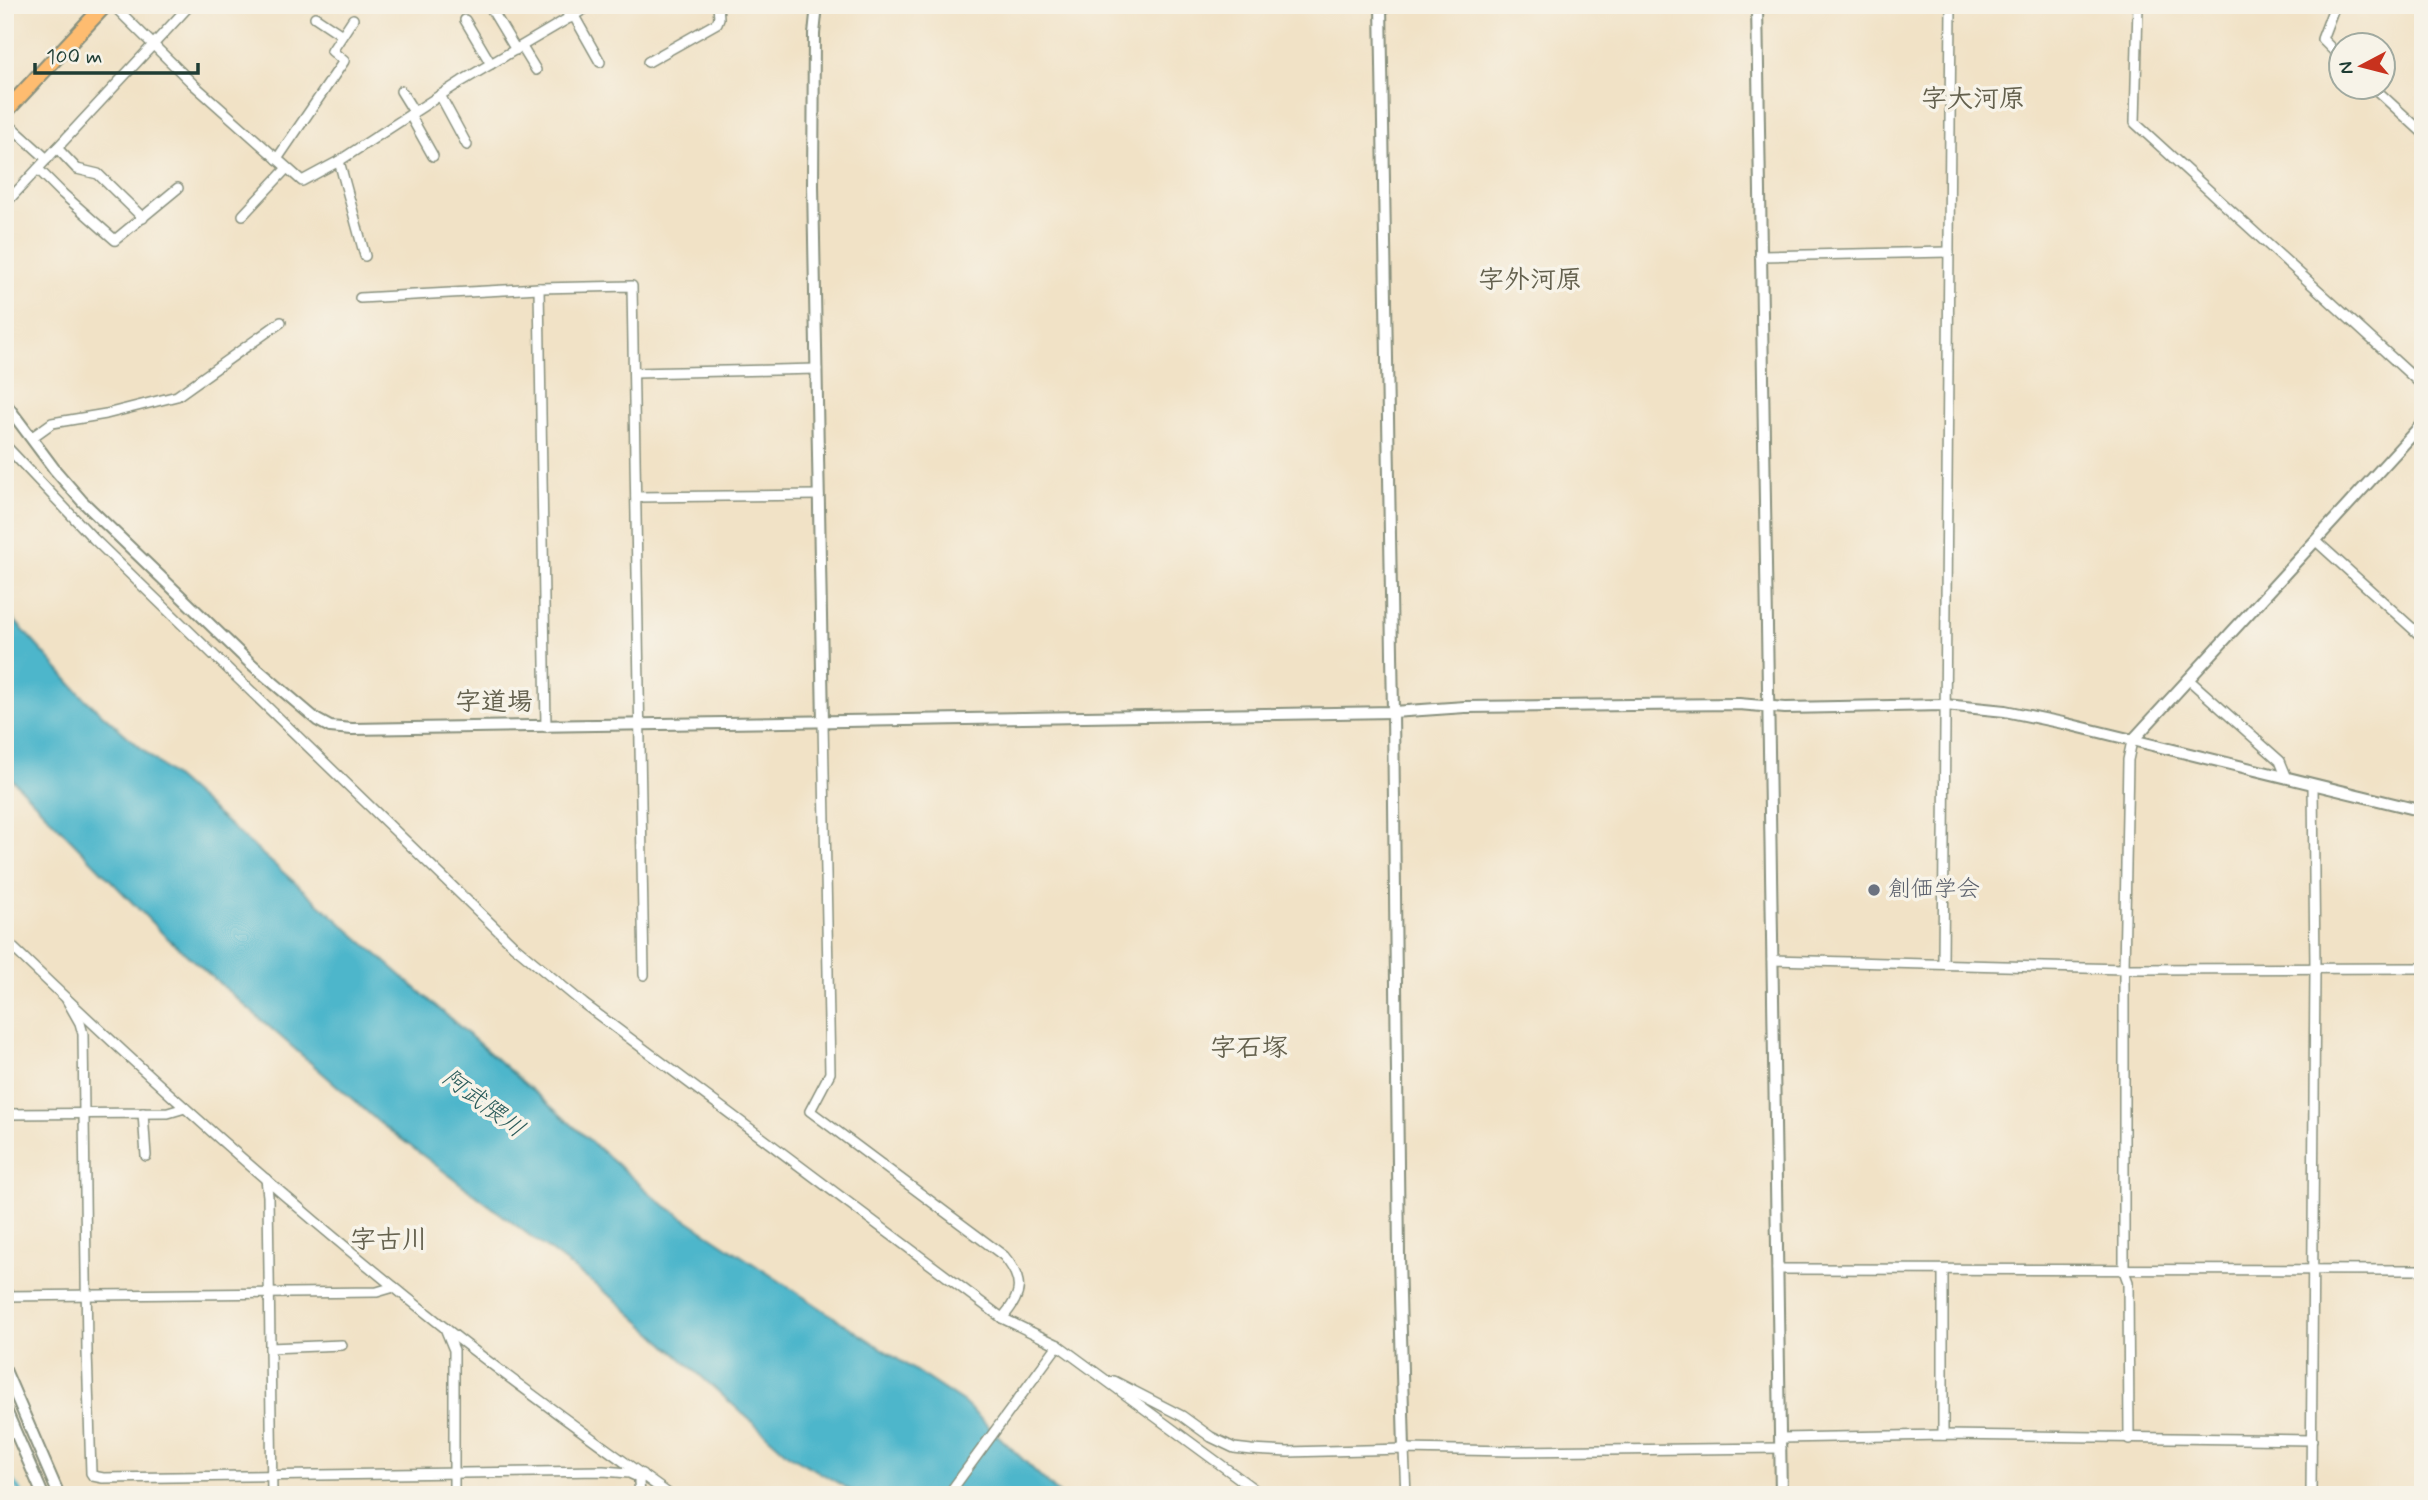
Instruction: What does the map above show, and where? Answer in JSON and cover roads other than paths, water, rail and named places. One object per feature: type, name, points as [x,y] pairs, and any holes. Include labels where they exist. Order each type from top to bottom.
[{"type":"main road","points":[[5,112],[105,5]]},
{"type":"street","points":[[113,5],[192,84],[302,181],[339,161],[440,95],[591,5]]},
{"type":"street","points":[[5,204],[190,5]]},
{"type":"street","points":[[489,5],[536,70]]},
{"type":"street","points":[[563,5],[600,62]]},
{"type":"street","points":[[649,62],[717,23],[718,5]]},
{"type":"street","points":[[817,5],[812,96],[830,1073],[810,1111],[1004,1256],[1015,1268],[1020,1284],[1014,1303],[1002,1318]]},
{"type":"street","points":[[1381,5],[1399,1256],[1406,1495]]},
{"type":"street","points":[[1757,5],[1781,1495]]},
{"type":"street","points":[[1943,963],[1951,5]]},
{"type":"street","points":[[2137,5],[2135,123],[2423,386]]},
{"type":"street","points":[[2326,44],[2322,40],[2335,5]]},
{"type":"street","points":[[315,18],[342,35]]},
{"type":"street","points":[[277,159],[344,61],[331,51],[353,19]]},
{"type":"street","points":[[466,20],[491,64]]},
{"type":"street","points":[[401,91],[433,156]]},
{"type":"street","points":[[440,95],[467,145]]},
{"type":"street","points":[[2389,102],[2423,133]]},
{"type":"street","points":[[5,121],[47,159]]},
{"type":"street","points":[[57,148],[77,169],[98,174],[143,218]]},
{"type":"street","points":[[339,161],[365,256]]},
{"type":"street","points":[[243,215],[287,168]]},
{"type":"street","points":[[38,169],[62,194],[115,240],[178,188]]},
{"type":"street","points":[[1760,256],[1949,253]]},
{"type":"street","points":[[360,298],[539,288],[632,286],[645,975]]},
{"type":"street","points":[[539,288],[546,727]]},
{"type":"street","points":[[31,438],[52,423],[106,414],[177,396],[281,323]]},
{"type":"street","points":[[634,373],[817,369]]},
{"type":"street","points":[[5,403],[82,501],[249,662],[317,720],[330,727],[352,729],[823,723],[1393,712],[1465,707],[1767,705],[1785,708],[1945,705],[2005,711],[2423,811]]},
{"type":"street","points":[[2129,1439],[2128,1282],[2124,1270],[2124,969],[2128,760],[2132,741],[2423,423]]},
{"type":"street","points":[[7,449],[103,548],[514,946],[584,1004],[1002,1318],[1058,1345],[1262,1495]]},
{"type":"street","points":[[636,498],[819,495]]},
{"type":"street","points":[[2316,541],[2423,638]]},
{"type":"street","points":[[2188,679],[2280,761],[2287,778]]},
{"type":"street","points":[[2311,1495],[2315,968],[2313,785]]},
{"type":"street","points":[[5,940],[185,1108],[394,1287],[536,1398],[670,1495]]},
{"type":"street","points":[[1772,960],[2124,969],[2423,968]]},
{"type":"street","points":[[67,1000],[83,1034],[86,1295],[90,1460],[93,1476],[603,1471],[641,1476]]},
{"type":"street","points":[[5,1114],[168,1113],[185,1108]]},
{"type":"street","points":[[143,1113],[146,1156]]},
{"type":"street","points":[[265,1179],[268,1196],[272,1495]]},
{"type":"street","points":[[1777,1269],[2312,1272],[2423,1270]]},
{"type":"street","points":[[1943,1271],[1943,1435]]},
{"type":"street","points":[[5,1296],[377,1292],[394,1287]]},
{"type":"street","points":[[445,1328],[454,1350],[454,1495]]},
{"type":"street","points":[[270,1348],[342,1345]]},
{"type":"street","points":[[948,1495],[1058,1345]]},
{"type":"street","points":[[5,1370],[59,1495]]},
{"type":"street","points":[[1106,1378],[1125,1384],[1182,1416],[1211,1437],[1234,1448],[1288,1452],[1404,1449],[1512,1451],[1943,1435],[2312,1440]]},
{"type":"street","points":[[5,1408],[43,1495]]},
{"type":"street","points":[[640,1495],[641,1476]]},
{"type":"water","name":"阿武隈川","points":[[5,610],[85,699],[660,1202],[964,1403],[1060,1495],[859,1495],[788,1454],[617,1301],[381,1124],[164,935],[5,772]]},
{"type":"waterway","points":[[5,1469],[22,1495]]},
{"type":"place","name":"創価学会","points":[[1874,890]]},
{"type":"district","name":"字大河原","points":[[1973,100]]},
{"type":"district","name":"字外河原","points":[[1530,281]]},
{"type":"district","name":"字道場","points":[[494,703]]},
{"type":"district","name":"字石塚","points":[[1249,1049]]},
{"type":"district","name":"字古川","points":[[389,1241]]}]
